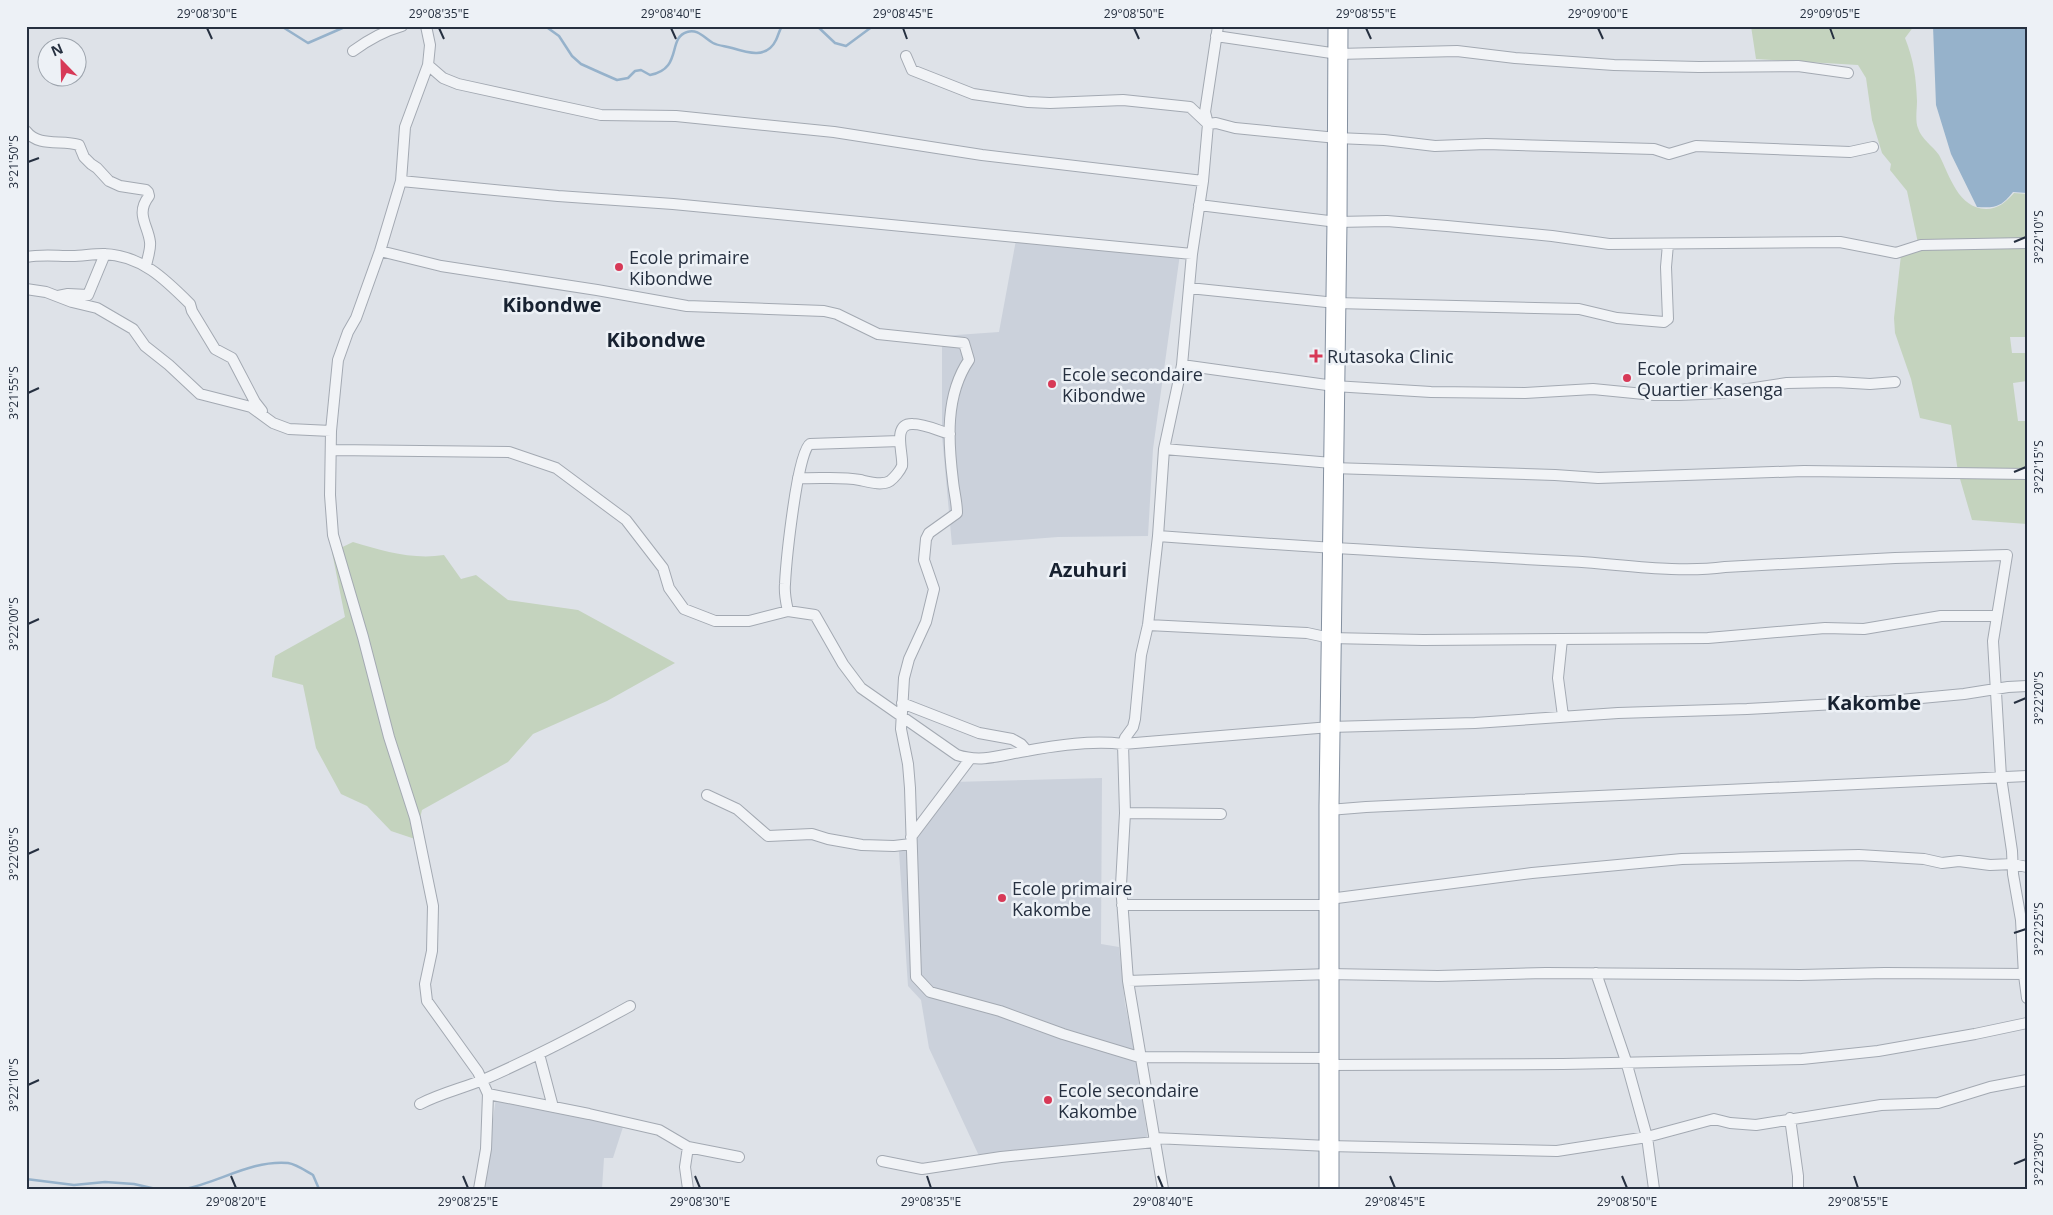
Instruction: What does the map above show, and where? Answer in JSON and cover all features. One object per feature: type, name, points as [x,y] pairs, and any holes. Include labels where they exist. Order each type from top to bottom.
[{"type":"highway","points":[[1329,1189],[1330,638],[1336,303],[1338,26]]},
{"type":"street","points":[[353,52],[372,38],[402,26]]},
{"type":"street","points":[[426,26],[430,45],[428,65],[405,127],[401,181],[380,251],[356,318],[348,332],[338,360],[331,430],[330,495],[333,535],[363,637],[389,737],[415,818],[433,906],[432,951],[425,984],[427,1001],[482,1080],[488,1094],[486,1149],[479,1189]]},
{"type":"street","points":[[1163,1189],[1139,1057],[1128,981],[1121,885],[1125,812],[1124,744],[1125,738],[1133,727],[1140,656],[1148,625],[1158,536],[1164,449],[1182,365],[1192,254],[1203,181],[1208,124],[1205,112],[1217,31],[1338,54],[1458,51],[1515,58],[1606,65],[1699,68],[1798,66],[1848,73]]},
{"type":"street","points":[[906,56],[912,70],[973,94],[1028,102],[1123,100],[1190,107],[1208,124],[1337,138],[1384,140],[1435,146],[1496,144],[1654,149],[1669,154],[1696,146],[1850,152],[1873,147]]},
{"type":"street","points":[[428,65],[443,78],[458,84],[601,115],[676,116],[834,132],[982,155],[1203,181]]},
{"type":"street","points":[[26,131],[32,138],[54,143],[73,142],[80,145],[84,158],[109,181],[120,186],[146,190],[148,192],[149,196],[144,202],[142,209],[150,243],[146,266]]},
{"type":"street","points":[[401,181],[558,196],[673,204],[1192,254]]},
{"type":"street","points":[[1199,205],[1337,222],[1387,222],[1447,226],[1552,236],[1610,244],[1840,242],[1896,253],[1921,245],[2027,243]]},
{"type":"street","points":[[1189,288],[1336,303],[1579,309],[1617,318],[1664,322],[1668,319],[1666,267],[1668,244]]},
{"type":"street","points":[[380,251],[441,266],[687,306],[824,311],[837,314],[878,334],[964,342],[969,360],[957,381],[952,400],[950,434],[950,452],[957,512],[929,533],[926,539],[924,560],[934,589],[926,622],[909,659],[904,678],[901,716],[901,729],[908,764],[916,976],[930,992],[1000,1011],[1063,1034],[1139,1057],[1563,1064],[1802,1058],[1878,1051],[2027,1023]]},
{"type":"street","points":[[26,257],[44,254],[76,256],[105,254],[146,266],[160,274],[190,304],[192,311],[215,349],[224,356],[232,358],[255,402],[273,423]]},
{"type":"street","points":[[57,297],[68,294],[88,295],[105,254]]},
{"type":"street","points":[[26,289],[46,292],[97,308],[133,330],[145,346],[200,394],[250,407],[273,423],[288,429],[331,430]]},
{"type":"street","points":[[1182,365],[1334,386],[1440,392],[1525,393],[1593,389],[1662,395],[1722,393],[1786,383],[1836,382],[1870,384],[1895,382]]},
{"type":"street","points":[[798,478],[857,480],[881,484],[888,482],[894,478],[902,465],[900,441],[903,428],[912,423],[950,434]]},
{"type":"street","points":[[788,611],[784,586],[800,464],[808,445],[900,441]]},
{"type":"street","points":[[1164,449],[1332,466],[1598,478],[1804,471],[2027,474]]},
{"type":"street","points":[[332,450],[509,452],[556,468],[626,520],[663,568],[669,588],[684,609],[715,620],[749,621],[788,611],[815,615],[844,664],[861,688],[957,755],[970,759],[1093,743],[1124,744],[1330,727],[1475,724],[1563,716],[1889,701],[2027,686]]},
{"type":"street","points":[[1158,536],[1599,563],[1698,571],[1725,567],[1895,558],[2007,555],[1993,640],[2001,777],[2013,874],[2022,920],[2027,998]]},
{"type":"street","points":[[1148,625],[1307,633],[1330,638],[1562,639],[1746,636],[1825,628],[1864,629],[1941,616],[1997,616]]},
{"type":"street","points":[[1562,639],[1558,678],[1563,716]]},
{"type":"street","points":[[902,703],[979,733],[1012,738],[1027,751]]},
{"type":"street","points":[[707,795],[737,809],[768,836],[812,834],[828,839],[880,846],[911,840],[970,759]]},
{"type":"street","points":[[1329,810],[1376,806],[2027,776]]},
{"type":"street","points":[[1125,812],[1221,814]]},
{"type":"street","points":[[1122,905],[1329,902],[1524,874],[1682,858],[1859,855],[1924,859],[1942,863],[1959,861],[1990,865],[2013,864],[2027,867]]},
{"type":"street","points":[[1128,981],[1329,974],[1438,976],[1546,972],[2025,974]]},
{"type":"street","points":[[1596,973],[1626,1061],[1647,1137],[1654,1189]]},
{"type":"street","points":[[420,1104],[482,1080],[539,1054],[630,1006]]},
{"type":"street","points":[[539,1054],[553,1106]]},
{"type":"street","points":[[882,1161],[922,1169],[1001,1157],[1155,1140],[1557,1152],[1647,1137],[1714,1119],[1730,1123],[1756,1125],[1790,1118],[1881,1105],[1938,1103],[1990,1087],[2027,1080]]},
{"type":"street","points":[[488,1094],[553,1106],[659,1130],[688,1147],[739,1157]]},
{"type":"street","points":[[1790,1118],[1798,1189]]},
{"type":"street","points":[[688,1147],[685,1167],[688,1189]]},
{"type":"shaded area","name":"Ecole secondaire Kibondwe","points":[[1016,240],[1180,254],[1153,449],[1148,536],[1058,537],[952,545],[942,436],[942,336],[999,332]]},
{"type":"shaded area","name":"Ecole primaire Kakombe","points":[[1102,778],[1101,944],[1119,947],[1125,1004],[1137,1060],[1148,1141],[980,1158],[929,1048],[921,1000],[908,986],[899,852],[953,782]]},
{"type":"shaded area","points":[[496,1098],[623,1127],[613,1158],[604,1158],[602,1189],[483,1189]]},
{"type":"green space","points":[[1751,26],[1914,26],[1905,38],[1911,54],[1915,77],[1917,125],[1922,136],[1939,155],[1956,190],[1968,203],[1986,209],[2002,204],[2014,193],[2027,194],[2027,337],[2010,337],[2012,353],[2027,353],[2027,381],[2013,383],[2018,421],[2027,421],[2027,524],[1972,520],[1958,472],[1951,425],[1920,418],[1911,379],[1895,333],[1894,318],[1902,246],[1918,243],[1907,191],[1890,170],[1891,164],[1882,153],[1872,120],[1866,78],[1858,65],[1756,59]]},
{"type":"green space","points":[[353,542],[409,555],[444,555],[461,579],[476,575],[508,600],[578,610],[675,663],[607,701],[533,734],[508,762],[422,810],[415,839],[391,831],[367,806],[341,794],[316,748],[303,685],[272,677],[275,656],[345,617],[332,552]]},
{"type":"water","points":[[1933,26],[2027,26],[2027,193],[2013,192],[2001,204],[1977,207],[1951,154],[1936,105]]},
{"type":"waterway","points":[[281,26],[308,43],[347,26]]},
{"type":"waterway","points":[[545,26],[559,36],[572,56],[581,64],[617,80],[628,78],[635,71],[641,70],[650,75],[660,72],[667,67],[671,60],[677,40],[687,32],[695,31],[718,45],[744,52],[757,53],[768,50],[772,46],[782,26]]},
{"type":"waterway","points":[[817,26],[835,43],[846,46],[873,26]]},
{"type":"waterway","points":[[185,1189],[211,1182],[248,1168],[274,1163],[288,1163],[298,1166],[313,1175],[319,1189]]},
{"type":"waterway","points":[[26,1179],[74,1185],[105,1182],[134,1184],[156,1189]]},
{"type":"place","name":"Ecole primaire Kibondwe","points":[[619,267]]},
{"type":"place","name":"Rutasoka Clinic","points":[[1316,356]]},
{"type":"place","name":"Ecole primaire Quartier Kasenga","points":[[1627,378]]},
{"type":"place","name":"Ecole secondaire Kibondwe","points":[[1052,384]]},
{"type":"place","name":"Ecole primaire Kakombe","points":[[1002,898]]},
{"type":"place","name":"Ecole secondaire Kakombe","points":[[1048,1100]]},
{"type":"district","name":"Kibondwe","points":[[552,304]]},
{"type":"district","name":"Kibondwe","points":[[656,339]]},
{"type":"district","name":"Azuhuri","points":[[1088,569]]},
{"type":"district","name":"Kakombe","points":[[1874,702]]}]
